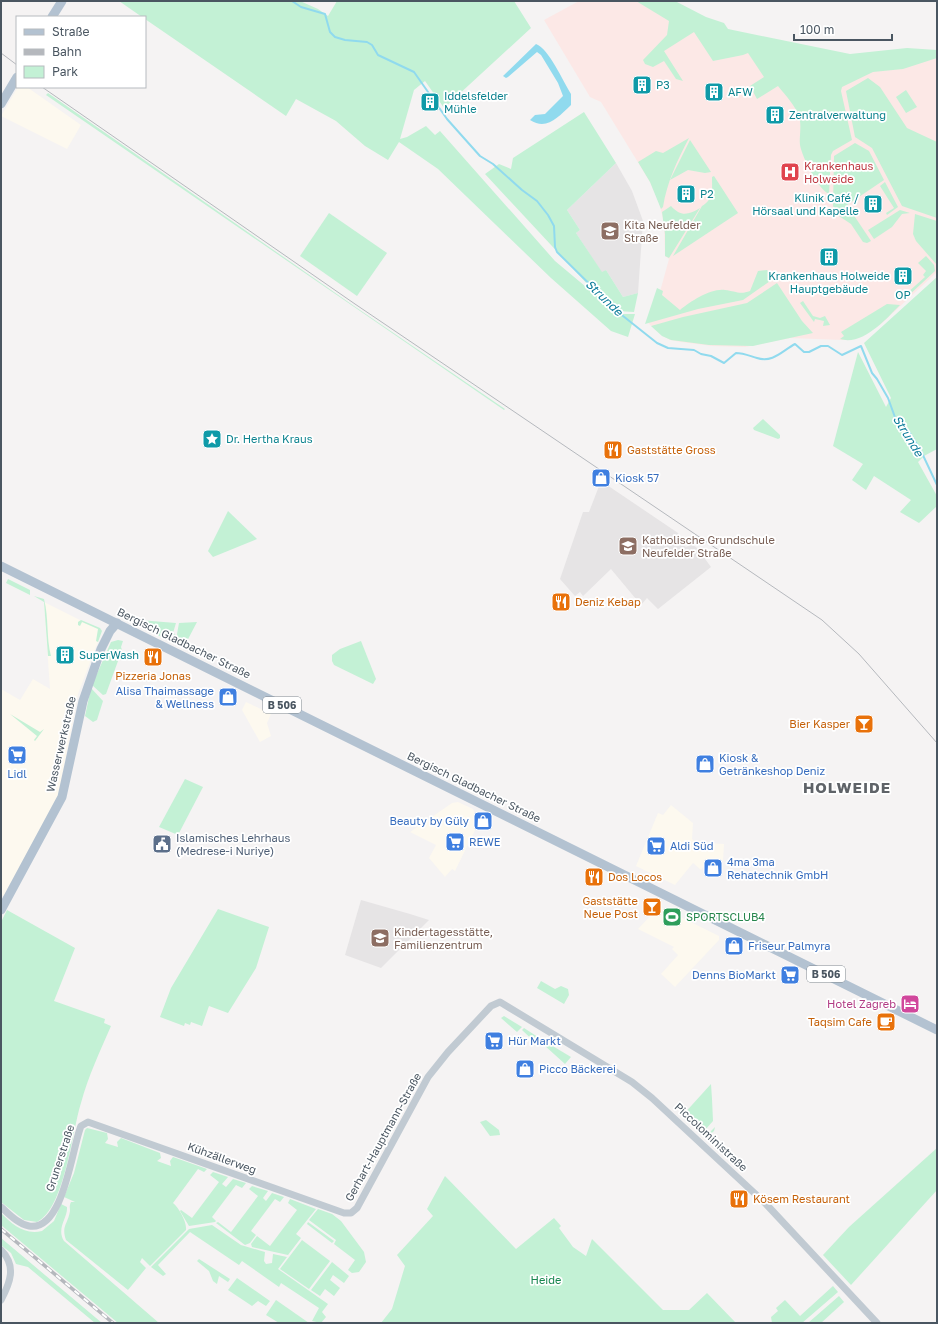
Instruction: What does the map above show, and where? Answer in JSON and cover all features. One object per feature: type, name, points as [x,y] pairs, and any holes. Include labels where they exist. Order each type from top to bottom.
[{"type":"main road","points":[[53,16],[62,1]]},
{"type":"main road","points":[[1,104],[16,79]]},
{"type":"main road","name":"Bergisch Gladbacher Straße","points":[[1,566],[937,1030]]},
{"type":"main road","name":"Wasserwerkstraße","points":[[1,910],[62,797],[82,701],[101,649],[110,631],[118,623]]},
{"type":"street","name":"Gerhart-Hauptmann-Straße","points":[[349,1214],[357,1208],[428,1077],[448,1052],[486,1011],[495,1003],[500,1002]]},
{"type":"street","name":"Piccoloministraße","points":[[500,1002],[631,1082],[652,1098],[775,1213],[877,1323]]},
{"type":"street","name":"Kühzällerweg","points":[[88,1122],[344,1214],[349,1214]]},
{"type":"street","name":"Grunerstraße","points":[[1,1207],[29,1226],[38,1225],[48,1219],[70,1171],[81,1126],[88,1122]]},
{"type":"street","points":[[1,1250],[8,1259],[11,1270],[10,1282],[1,1300]]},
{"type":"shaded area","name":"Krankenhaus Holweide","points":[[579,1],[656,1],[752,40],[860,56],[937,50],[937,272],[881,324],[860,337],[842,340],[790,338],[745,347],[712,346],[681,342],[670,340],[660,334],[647,322],[661,288],[669,259],[665,256],[664,223],[659,202],[650,182],[601,102],[590,97],[544,20]]},
{"type":"shaded area","points":[[17,88],[28,88],[81,125],[67,149],[1,116]]},
{"type":"shaded area","name":"Kita Neufelder Straße","points":[[616,163],[632,191],[643,221],[638,293],[623,297],[606,270],[602,273],[576,233],[580,230],[567,210]]},
{"type":"shaded area","name":"Katholische Grundschule Neufelder Straße","points":[[601,481],[678,533],[681,542],[686,547],[692,544],[697,548],[711,567],[658,609],[647,598],[641,605],[611,569],[583,596],[580,592],[575,596],[560,579],[583,512],[589,512]]},
{"type":"shaded area","points":[[44,602],[102,631],[78,694],[58,796],[4,896],[1,895],[1,689],[20,700],[33,679],[50,689]]},
{"type":"shaded area","points":[[246,702],[271,714],[267,723],[271,736],[260,742],[242,710]]},
{"type":"shaded area","points":[[458,802],[473,809],[475,815],[481,818],[455,871],[452,869],[445,877],[429,858],[436,845],[410,832],[452,803]]},
{"type":"shaded area","points":[[671,805],[693,823],[692,839],[704,848],[709,843],[724,844],[723,861],[710,860],[701,870],[693,863],[675,885],[636,866],[658,813],[663,815]]},
{"type":"shaded area","name":"Kindertagesstätte, Familienzentrum","points":[[361,900],[429,920],[381,968],[345,955]]},
{"type":"shaded area","points":[[656,905],[719,936],[719,940],[675,987],[661,974],[678,955],[672,949],[674,947],[638,929],[652,914]]},
{"type":"green space","points":[[119,1],[300,1],[318,9],[328,16],[337,1],[514,1],[531,28],[444,108],[425,81],[414,90],[400,139],[407,137],[426,126],[435,135],[440,131],[555,261],[604,302],[485,174],[499,164],[511,169],[513,158],[584,112],[616,163],[567,210],[580,230],[576,233],[602,272],[606,270],[623,297],[638,293],[634,312],[617,311],[610,306],[619,314],[635,314],[628,337],[611,331],[551,278],[438,169],[399,142],[388,160],[365,146],[336,121],[296,99],[286,116],[146,20],[146,16],[141,16]]},
{"type":"green space","points":[[636,1],[675,1],[706,17],[724,23],[728,29],[850,54],[907,48],[937,50],[937,58],[903,69],[873,72],[842,87],[841,91],[852,140],[833,151],[831,155],[829,194],[820,186],[811,172],[801,150],[800,120],[798,113],[790,101],[778,86],[757,99],[750,86],[764,77],[748,53],[713,61],[694,32],[664,51],[683,81],[676,79],[664,61],[653,67],[645,64],[643,60],[667,35],[669,21]]},
{"type":"green space","points":[[868,78],[880,87],[907,128],[937,142],[937,218],[902,206],[872,148],[855,137],[846,91]]},
{"type":"green space","points":[[906,90],[917,107],[906,113],[896,97]]},
{"type":"green space","points":[[48,93],[505,409],[504,410],[46,95]]},
{"type":"green space","points":[[689,138],[673,172],[663,207],[661,209],[650,182],[638,162],[656,151],[663,153]]},
{"type":"green space","points":[[690,140],[711,172],[705,173],[688,170],[670,180]]},
{"type":"green space","points":[[855,143],[869,151],[884,180],[847,205],[871,241],[867,243],[863,242],[851,224],[839,216],[833,206],[834,156]]},
{"type":"green space","points":[[714,176],[738,213],[673,256],[702,206],[709,200],[712,194],[712,177]]},
{"type":"green space","points":[[885,182],[898,207],[887,215],[886,213],[894,208],[880,186]]},
{"type":"green space","points":[[671,206],[678,212],[685,214],[700,208],[669,258],[665,256],[665,234],[662,212]]},
{"type":"green space","points":[[900,210],[910,213],[902,214],[892,227],[874,239],[868,230]]},
{"type":"green space","points":[[329,213],[387,253],[357,296],[300,256]]},
{"type":"green space","points":[[915,214],[937,221],[937,265],[916,241],[913,234]]},
{"type":"green space","points":[[926,256],[934,265],[935,271],[907,297],[903,298],[896,296],[895,290],[900,296],[904,292],[906,294],[925,277],[923,275],[926,271],[918,263]]},
{"type":"green space","points":[[767,270],[773,279],[743,300],[698,309],[645,324],[657,288],[663,291],[662,295],[680,310],[695,299],[714,291],[725,290],[740,293],[750,291],[758,271]]},
{"type":"green space","points":[[937,277],[937,449],[924,456],[918,462],[937,496],[937,506],[919,523],[900,512],[911,500],[874,476],[866,490],[852,480],[863,464],[833,446],[858,352],[886,407],[891,398],[864,343]]},
{"type":"green space","points":[[777,283],[802,321],[813,333],[753,346],[709,345],[671,340],[662,336],[651,326],[683,317],[747,303]]},
{"type":"green space","points":[[803,301],[813,316],[820,318],[825,316],[830,325],[823,326],[824,321],[815,319],[814,322],[800,303]]},
{"type":"green space","points":[[887,304],[900,305],[881,324],[865,335],[857,339],[840,339],[844,336],[841,332]]},
{"type":"green space","points":[[763,419],[780,435],[780,438],[778,439],[754,430],[753,428]]},
{"type":"green space","points":[[228,511],[257,539],[213,557],[208,551]]},
{"type":"green space","points":[[8,579],[30,590],[30,595],[6,583]]},
{"type":"green space","points":[[34,596],[44,599],[48,642],[51,656],[48,656],[44,602]]},
{"type":"green space","points":[[81,620],[100,628],[102,631],[98,642],[96,641],[98,629],[82,622],[80,626],[78,625],[78,622]]},
{"type":"green space","points":[[139,620],[176,623],[173,633],[175,634],[178,645],[145,629],[134,621]]},
{"type":"green space","points":[[197,622],[186,643],[185,642],[182,647],[180,646],[177,634],[179,623]]},
{"type":"green space","points":[[118,640],[123,641],[121,647],[122,650],[106,694],[103,695],[92,685],[111,642]]},
{"type":"green space","points":[[361,641],[376,679],[373,684],[334,665],[332,661],[332,655],[340,649]]},
{"type":"green space","points":[[91,688],[103,701],[97,720],[93,722],[85,716]]},
{"type":"green space","points":[[10,714],[40,732],[44,729],[35,741],[34,740],[37,736]]},
{"type":"green space","points":[[185,779],[203,787],[178,835],[159,827]]},
{"type":"green space","points":[[218,909],[269,927],[256,968],[228,1013],[209,1006],[202,1026],[191,1022],[190,1025],[185,1023],[184,1026],[160,1017],[171,988]]},
{"type":"green space","points":[[7,910],[75,948],[54,1001],[105,1019],[104,1023],[111,1026],[94,1064],[84,1093],[61,1186],[47,1214],[37,1222],[24,1220],[1,1202],[1,922]]},
{"type":"green space","points":[[541,981],[555,989],[561,986],[568,989],[569,995],[564,1004],[537,988]]},
{"type":"green space","points":[[504,1016],[522,1027],[517,1032],[501,1018]]},
{"type":"green space","points":[[524,1028],[544,1041],[539,1046],[522,1030]]},
{"type":"green space","points":[[546,1042],[571,1057],[565,1064],[544,1045]]},
{"type":"green space","points":[[711,1084],[713,1121],[705,1130],[709,1133],[715,1127],[714,1131],[707,1137],[682,1116]]},
{"type":"green space","points":[[486,1120],[499,1130],[500,1135],[490,1136],[480,1122]]},
{"type":"green space","points":[[87,1128],[107,1133],[108,1139],[105,1143],[118,1147],[117,1142],[121,1138],[160,1153],[161,1158],[157,1161],[171,1166],[170,1161],[173,1157],[207,1169],[204,1172],[198,1169],[173,1203],[182,1215],[186,1230],[150,1266],[142,1258],[140,1262],[146,1268],[128,1290],[66,1240],[64,1231],[70,1211],[70,1203],[75,1202],[64,1197],[74,1173],[85,1130]]},
{"type":"green space","points":[[937,1148],[937,1190],[851,1285],[823,1255],[849,1227]]},
{"type":"green space","points":[[213,1172],[228,1177],[222,1184],[226,1187],[233,1179],[246,1183],[242,1188],[236,1185],[212,1217],[216,1221],[215,1222],[189,1226],[180,1211],[181,1210],[192,1218],[219,1182],[210,1175]]},
{"type":"green space","name":"Heide","points":[[445,1176],[516,1249],[554,1218],[561,1226],[559,1228],[573,1247],[586,1256],[592,1239],[663,1310],[689,1310],[707,1293],[736,1323],[381,1323],[392,1309],[405,1266],[397,1255],[433,1216],[427,1209]]},
{"type":"green space","points":[[252,1186],[268,1191],[263,1198],[266,1201],[272,1193],[284,1197],[280,1202],[275,1199],[251,1231],[256,1235],[250,1243],[245,1245],[216,1223],[218,1222],[231,1232],[258,1196],[249,1189]]},
{"type":"green space","points":[[290,1199],[316,1209],[296,1234],[301,1238],[288,1255],[252,1247],[251,1244],[257,1236],[270,1246],[297,1210],[288,1203]]},
{"type":"green space","points":[[61,1204],[67,1207],[61,1232],[64,1241],[159,1323],[118,1323],[1,1225],[1,1213],[19,1228],[30,1232],[42,1231],[54,1221]]},
{"type":"green space","points":[[318,1209],[332,1214],[341,1221],[364,1252],[366,1262],[359,1272],[352,1273],[348,1270],[355,1260],[334,1244],[336,1240],[309,1220]]},
{"type":"green space","points":[[308,1222],[334,1241],[332,1243],[307,1224]]},
{"type":"green space","points":[[212,1225],[241,1245],[265,1252],[264,1261],[266,1264],[272,1263],[273,1254],[287,1257],[278,1269],[328,1304],[322,1312],[326,1317],[321,1323],[312,1321],[319,1308],[281,1283],[279,1287],[242,1261],[239,1265],[190,1232],[158,1265],[166,1274],[163,1276],[151,1267],[189,1229]]},
{"type":"green space","points":[[1,1238],[102,1323],[95,1323],[28,1267],[16,1264],[11,1253],[1,1245]]},
{"type":"green space","points":[[302,1240],[330,1261],[309,1289],[280,1269]]},
{"type":"green space","points":[[199,1259],[230,1279],[228,1282],[219,1276],[217,1284],[213,1281],[209,1271],[197,1261]]},
{"type":"green space","points":[[332,1262],[349,1276],[344,1283],[333,1275],[330,1280],[340,1288],[334,1296],[325,1289],[320,1296],[311,1290]]},
{"type":"green space","points":[[237,1278],[270,1301],[266,1306],[258,1301],[252,1306],[228,1290]]},
{"type":"green space","points":[[833,1286],[838,1292],[802,1323],[772,1323],[771,1317],[778,1311],[776,1308],[785,1300],[800,1316]]},
{"type":"green space","points":[[839,1296],[844,1302],[821,1323],[808,1323]]},
{"type":"green space","points":[[276,1300],[309,1323],[279,1323],[266,1315]]},
{"type":"water","points":[[536,44],[546,52],[551,59],[571,94],[571,105],[557,118],[542,124],[530,120],[535,115],[545,114],[563,96],[558,83],[541,55],[537,52],[508,77],[506,78],[503,76]]},
{"type":"waterway","name":"Strunde","points":[[292,1],[301,7],[325,14],[330,32],[335,37],[345,40],[367,42],[372,45],[378,55],[414,72],[447,119],[480,156],[493,164],[522,190],[537,201],[548,215],[554,226],[555,247],[557,252],[618,312],[657,343],[668,348],[694,350],[701,354],[711,356],[724,363],[736,353],[763,359],[773,358],[795,344],[804,352],[809,352],[821,346],[828,346],[842,355],[861,346],[872,373],[888,398],[896,420],[908,430],[921,451],[937,485]]},
{"type":"tram line","points":[[1,53],[16,64]]},
{"type":"tram line","points":[[43,88],[355,304],[822,620],[859,654],[937,743]]},
{"type":"railway","points":[[1,1229],[113,1323]]},
{"type":"place","name":"P3","points":[[642,85]]},
{"type":"place","name":"AFW","points":[[714,92]]},
{"type":"place","name":"Iddelsfelder Mühle","points":[[430,102]]},
{"type":"place","name":"Zentralverwaltung","points":[[775,115]]},
{"type":"place","name":"Krankenhaus Holweide","points":[[790,172]]},
{"type":"place","name":"P2","points":[[686,194]]},
{"type":"place","name":"Klinik Café / Hörsaal und Kapelle","points":[[873,204]]},
{"type":"place","name":"Kita Neufelder Straße","points":[[610,231]]},
{"type":"place","name":"Krankenhaus Holweide Hauptgebäude","points":[[829,257]]},
{"type":"place","name":"OP","points":[[903,276]]},
{"type":"place","name":"Dr. Hertha Kraus","points":[[212,439]]},
{"type":"place","name":"Gaststätte Gross","points":[[613,450]]},
{"type":"place","name":"Kiosk 57","points":[[601,478]]},
{"type":"place","name":"Katholische Grundschule Neufelder Straße","points":[[628,546]]},
{"type":"place","name":"Deniz Kebap","points":[[561,602]]},
{"type":"place","name":"SuperWash","points":[[65,655]]},
{"type":"place","name":"Pizzeria Jonas","points":[[153,657]]},
{"type":"place","name":"Alisa Thaimassage & Wellness","points":[[228,697]]},
{"type":"place","name":"Bier Kasper","points":[[864,724]]},
{"type":"place","name":"Lidl","points":[[17,755]]},
{"type":"place","name":"Kiosk & Getränkeshop Deniz","points":[[705,764]]},
{"type":"place","name":"Beauty by Güly","points":[[483,821]]},
{"type":"place","name":"REWE","points":[[455,842]]},
{"type":"place","name":"Islamisches Lehrhaus (Medrese-i Nuriye)","points":[[162,844]]},
{"type":"place","name":"Aldi Süd","points":[[656,846]]},
{"type":"place","name":"4ma 3ma Rehatechnik GmbH","points":[[713,868]]},
{"type":"place","name":"Dos Locos","points":[[594,877]]},
{"type":"place","name":"Gaststätte Neue Post","points":[[652,907]]},
{"type":"place","name":"SPORTSCLUB4","points":[[672,917]]},
{"type":"place","name":"Kindertagesstätte, Familienzentrum","points":[[380,938]]},
{"type":"place","name":"Friseur Palmyra","points":[[734,946]]},
{"type":"place","name":"Denns BioMarkt","points":[[790,975]]},
{"type":"place","name":"Hotel Zagreb","points":[[910,1004]]},
{"type":"place","name":"Taqsim Cafe","points":[[886,1022]]},
{"type":"place","name":"Hür Markt","points":[[494,1041]]},
{"type":"place","name":"Picco Bäckerei","points":[[525,1069]]},
{"type":"place","name":"Kösem Restaurant","points":[[739,1199]]},
{"type":"district","name":"HOLWEIDE","points":[[847,788]]}]
